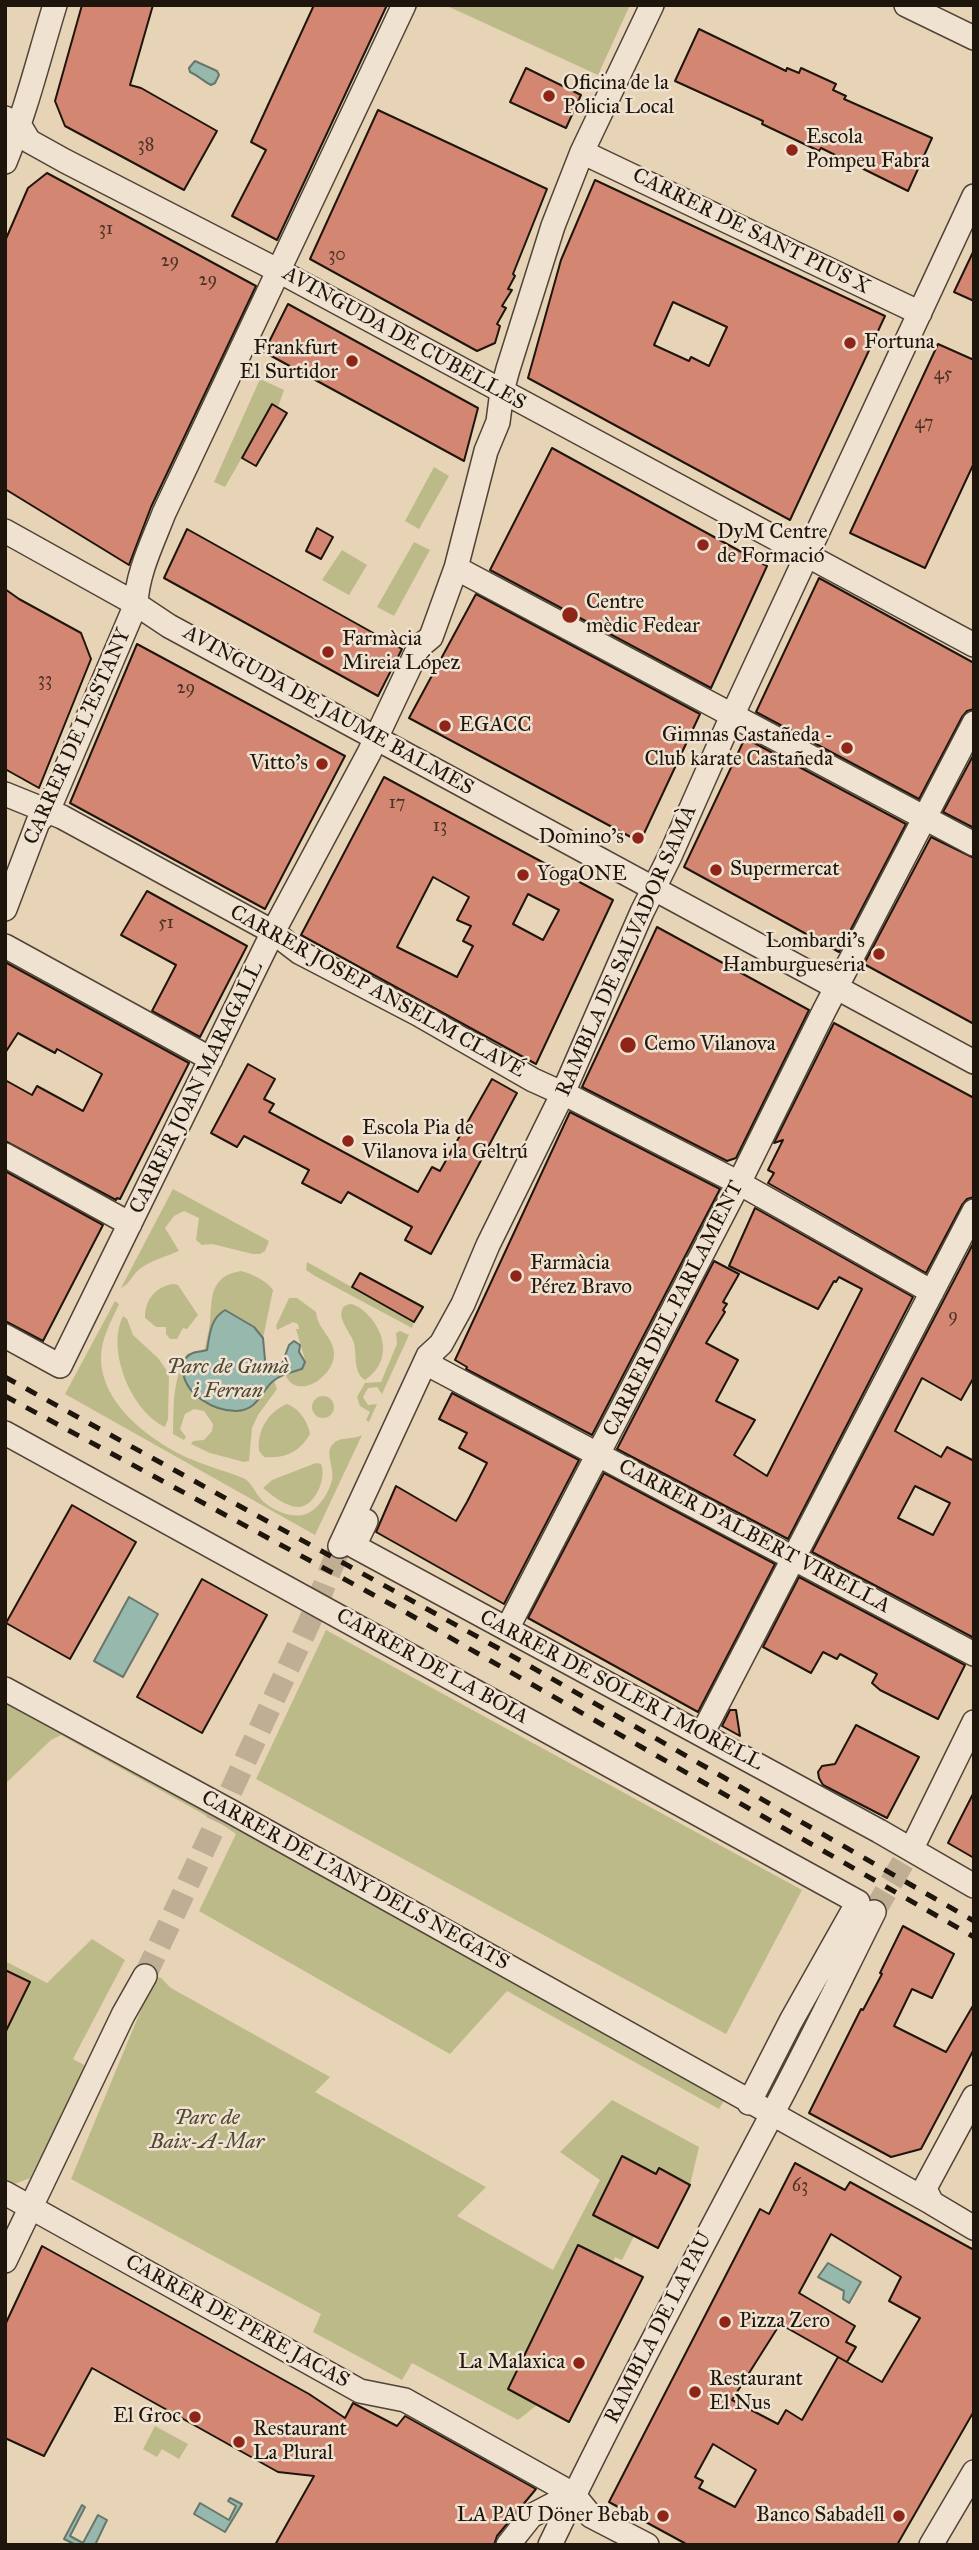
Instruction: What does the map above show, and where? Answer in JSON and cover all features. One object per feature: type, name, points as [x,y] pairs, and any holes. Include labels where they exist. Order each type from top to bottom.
[{"type":"street","points":[[5,162],[13,122],[26,98],[55,5]]},
{"type":"street","name":"CARRER DE L'ESTANY","points":[[5,909],[38,822],[48,811],[136,604],[136,587],[164,513],[404,5]]},
{"type":"street","name":"CARRER JOAN MARAGALL","points":[[5,1336],[60,1366],[273,932],[377,737],[419,647],[430,637],[456,568],[485,451],[498,422],[502,391],[553,226],[582,152],[652,5]]},
{"type":"street","points":[[906,5],[935,11],[974,38]]},
{"type":"street","name":"AVINGUDA DE CUBELLES","points":[[13,122],[29,141],[65,161],[279,271],[974,645]]},
{"type":"street","name":"CARRER DE SANT PIUS X","points":[[582,152],[920,313]]},
{"type":"street","name":"RAMBLA DE SALVADOR SAMÀ","points":[[347,1546],[432,1362],[463,1304],[488,1245],[564,1093],[653,887],[678,839],[732,716],[974,196]]},
{"type":"street","name":"AVINGUDA DE JAUME BALMES","points":[[5,531],[136,604],[169,626],[974,1062]]},
{"type":"street","points":[[456,568],[974,844]]},
{"type":"street","name":"CARRER DEL PARLAMENT","points":[[507,1629],[974,723]]},
{"type":"street","name":"CARRER JOSEP ANSELM CLAVÉ","points":[[5,794],[48,811],[273,932],[299,952],[418,1014],[533,1080],[564,1093],[739,1183],[932,1292]]},
{"type":"street","points":[[5,946],[211,1059]]},
{"type":"street","points":[[5,1155],[130,1224]]},
{"type":"street","points":[[702,1734],[974,1211]]},
{"type":"street","name":"CARRER D'ALBERT VIRELLA","points":[[432,1362],[974,1654]]},
{"type":"street","name":"CARRER DE LA BOIA","points":[[5,1433],[866,1907]]},
{"type":"street","name":"CARRER DE SOLER I MORELL","points":[[347,1546],[702,1734],[974,1886]]},
{"type":"street","name":"CARRER DE L'ANY DELS NEGATS","points":[[5,1689],[230,1811],[750,2103]]},
{"type":"street","points":[[916,1840],[974,1722]]},
{"type":"street","points":[[866,1907],[791,2021],[750,2103],[923,2194],[974,2228]]},
{"type":"street","name":"RAMBLA DE LA PAU","points":[[550,2545],[573,2494],[699,2249],[772,2114],[866,1907]]},
{"type":"street","points":[[5,2261],[117,2027],[145,1976]]},
{"type":"street","points":[[923,2194],[974,2097]]},
{"type":"street","name":"CARRER DE PERE JACAS","points":[[5,2193],[360,2391],[405,2400],[573,2494],[591,2516],[647,2545]]},
{"type":"street","points":[[931,2545],[974,2472]]},
{"type":"street","points":[[508,2545],[531,2516],[573,2494]]},
{"type":"green space","points":[[445,5],[630,5],[598,75]]},
{"type":"green space","points":[[260,379],[284,390],[278,407],[272,405],[225,487],[214,482]]},
{"type":"green space","points":[[434,467],[449,476],[419,529],[405,521]]},
{"type":"green space","points":[[414,542],[430,550],[394,616],[377,607]]},
{"type":"green space","points":[[342,550],[367,565],[349,595],[322,580]]},
{"type":"green space","points":[[173,1189],[269,1241],[265,1251],[253,1254],[212,1244],[202,1245],[196,1240],[199,1218],[184,1211],[174,1216],[165,1228],[179,1251],[145,1265],[121,1288]]},
{"type":"green space","points":[[307,1262],[414,1322],[412,1328],[315,1276],[306,1270]]},
{"type":"green space","name":"Parc de Gumà i Ferran","points":[[241,1271],[267,1283],[273,1290],[263,1338],[266,1371],[282,1364],[289,1345],[294,1341],[300,1345],[299,1352],[305,1360],[296,1329],[299,1329],[298,1324],[293,1322],[277,1330],[276,1326],[289,1298],[297,1298],[316,1312],[334,1353],[328,1370],[314,1383],[297,1386],[290,1382],[285,1374],[274,1381],[277,1389],[252,1428],[249,1461],[244,1462],[210,1453],[191,1444],[193,1441],[204,1440],[212,1431],[213,1424],[204,1411],[194,1409],[185,1414],[180,1429],[186,1437],[184,1440],[173,1434],[175,1393],[182,1364],[187,1354],[205,1349],[212,1297],[218,1283],[223,1278]]},
{"type":"green space","name":"Parc de Gumà i Ferran","points":[[173,1284],[178,1285],[198,1315],[187,1329],[183,1328],[177,1339],[170,1339],[166,1334],[166,1327],[156,1327],[145,1318],[152,1295]]},
{"type":"green space","name":"Parc de Gumà i Ferran","points":[[115,1301],[119,1304],[105,1337],[101,1359],[104,1376],[119,1406],[144,1431],[174,1451],[246,1479],[260,1498],[274,1509],[298,1516],[318,1506],[332,1480],[330,1447],[339,1440],[362,1435],[315,1535],[65,1394]]},
{"type":"green space","points":[[346,1305],[361,1308],[369,1316],[382,1341],[379,1366],[365,1380],[359,1373],[354,1343],[341,1314]]},
{"type":"green space","name":"Parc de Gumà i Ferran","points":[[123,1316],[127,1319],[133,1335],[158,1358],[169,1374],[168,1419],[165,1427],[142,1408],[125,1378],[118,1345]]},
{"type":"green space","points":[[400,1331],[409,1335],[382,1394],[377,1387],[368,1388],[363,1397],[368,1405],[377,1404],[369,1422],[366,1420],[370,1412],[360,1406],[357,1397],[365,1383],[381,1382],[397,1344],[396,1333]]},
{"type":"green space","name":"Parc de Gumà i Ferran","points":[[323,1396],[333,1403],[334,1407],[327,1417],[323,1418],[313,1411],[312,1407],[319,1397]]},
{"type":"green space","name":"Parc de Gumà i Ferran","points":[[287,1404],[303,1416],[310,1434],[291,1453],[264,1457],[259,1451],[262,1429],[274,1412]]},
{"type":"green space","points":[[316,1463],[321,1464],[321,1484],[314,1498],[303,1506],[288,1505],[263,1488],[272,1480]]},
{"type":"green space","points":[[326,1630],[802,1890],[726,2034],[256,1779]]},
{"type":"green space","points":[[5,1701],[725,2099],[719,2109],[507,1991],[450,2054],[199,1911],[236,1834],[223,1825],[61,1735],[51,1740],[5,1784]]},
{"type":"green space","points":[[92,1939],[125,1960],[73,2059],[86,2066],[30,2178],[12,2185],[5,2181],[5,1961],[47,1983]]},
{"type":"green space","name":"Parc de Baix-A-Mar","points":[[155,1976],[171,1988],[330,2077],[315,2092],[486,2187],[457,2216],[553,2270],[600,2180],[560,2152],[612,2100],[699,2147],[690,2185],[659,2169],[656,2175],[623,2156],[593,2215],[634,2236],[622,2260],[615,2257],[613,2262],[578,2246],[508,2389],[537,2405],[518,2420],[412,2363],[402,2380],[313,2332],[321,2314],[71,2179]]},
{"type":"green space","points":[[155,2426],[188,2444],[179,2459],[162,2449],[157,2457],[143,2449]]},
{"type":"water","points":[[195,61],[217,71],[219,75],[215,83],[211,85],[190,72],[189,68]]},
{"type":"water","points":[[225,1310],[254,1327],[263,1338],[266,1371],[282,1364],[289,1345],[294,1341],[300,1345],[299,1352],[305,1362],[302,1369],[272,1382],[254,1404],[243,1410],[219,1408],[202,1400],[189,1388],[183,1372],[187,1357],[194,1352],[207,1350],[214,1322]]},
{"type":"water","points":[[129,1597],[158,1614],[123,1677],[94,1661]]},
{"type":"water","points":[[828,2263],[861,2282],[849,2303],[843,2299],[844,2291],[818,2277]]},
{"type":"water","points":[[230,2498],[242,2504],[225,2532],[194,2514],[200,2503],[229,2520],[236,2506],[228,2501]]},
{"type":"water","points":[[82,2505],[85,2507],[70,2536],[83,2543],[98,2515],[107,2520],[95,2545],[76,2545],[64,2539]]},
{"type":"building","points":[[82,5],[153,5],[130,85],[141,88],[217,131],[184,190],[65,126],[55,101]]},
{"type":"building","points":[[314,5],[387,5],[277,240],[232,216],[266,150],[251,142]]},
{"type":"building","points":[[699,29],[786,71],[787,68],[799,73],[801,68],[836,84],[833,90],[846,96],[844,99],[932,138],[908,191],[675,81]]},
{"type":"building","name":"Oficina de la Policia Local","points":[[526,68],[581,95],[566,128],[510,102]]},
{"type":"building","points":[[378,110],[547,189],[513,274],[515,276],[508,289],[512,290],[502,306],[506,308],[497,324],[500,326],[495,343],[477,351],[310,259]]},
{"type":"building","points":[[47,173],[256,286],[151,507],[129,565],[5,489],[5,241],[28,188]]},
{"type":"building","points":[[595,180],[885,316],[790,520],[528,378],[561,260]],"holes":[[[673,302],[727,327],[709,366],[691,357],[689,361],[654,345]]]},
{"type":"building","points":[[974,250],[974,301],[954,292]]},
{"type":"building","points":[[288,304],[478,408],[464,461],[264,352]]},
{"type":"building","points":[[938,344],[974,360],[974,463],[925,568],[850,533]]},
{"type":"building","points":[[272,404],[287,413],[256,466],[242,458]]},
{"type":"building","points":[[552,448],[767,566],[711,688],[490,570]]},
{"type":"building","points":[[317,528],[333,537],[321,559],[306,551]]},
{"type":"building","points":[[187,529],[402,649],[378,696],[164,578]]},
{"type":"building","points":[[819,578],[974,663],[974,709],[967,711],[962,717],[919,799],[756,712]]},
{"type":"building","points":[[5,589],[81,633],[91,659],[39,788],[5,769]]},
{"type":"building","points":[[476,594],[700,714],[640,842],[409,718]]},
{"type":"building","points":[[137,644],[345,756],[265,909],[70,803]]},
{"type":"building","points":[[745,738],[906,824],[839,952],[684,867]]},
{"type":"building","points":[[974,754],[974,828],[943,812]]},
{"type":"building","points":[[384,777],[613,900],[536,1064],[301,935]],"holes":[[[433,877],[469,897],[457,920],[471,926],[463,941],[473,946],[457,977],[397,947]],[[528,894],[559,910],[543,940],[513,924]]]},
{"type":"building","points":[[931,837],[974,858],[974,1024],[864,964]]},
{"type":"building","points":[[147,891],[247,946],[200,1037],[152,1011],[176,965],[121,935]]},
{"type":"building","points":[[657,927],[809,1010],[736,1158],[727,1161],[582,1087]]},
{"type":"building","points":[[5,962],[189,1063],[120,1199],[116,1200],[5,1141],[5,1080],[32,1095],[37,1086],[83,1111],[102,1074],[57,1049],[55,1053],[18,1033],[5,1053]]},
{"type":"building","points":[[834,1023],[974,1098],[974,1197],[967,1199],[962,1205],[926,1273],[768,1183],[774,1173],[768,1170],[783,1140],[774,1143]]},
{"type":"building","points":[[248,1064],[275,1079],[264,1099],[274,1104],[269,1112],[418,1192],[432,1167],[440,1171],[492,1079],[517,1093],[431,1254],[405,1240],[412,1227],[348,1192],[341,1203],[302,1183],[309,1170],[244,1136],[237,1147],[211,1133]]},
{"type":"building","points":[[570,1112],[720,1189],[592,1435],[466,1369],[467,1367],[455,1360]]},
{"type":"building","points":[[5,1171],[103,1225],[43,1341],[5,1321]]},
{"type":"building","points":[[755,1208],[913,1297],[788,1539],[617,1449],[714,1261],[739,1274],[723,1302],[727,1304],[723,1310],[725,1312],[706,1343],[738,1360],[716,1401],[755,1420],[734,1455],[767,1476],[862,1289],[839,1277],[818,1309],[729,1266]]},
{"type":"building","points":[[974,1242],[974,1377],[961,1400],[922,1378],[895,1431],[941,1457],[947,1447],[974,1461],[974,1638],[812,1552]],"holes":[[[915,1486],[950,1503],[933,1535],[898,1518]]]},
{"type":"building","points":[[360,1273],[423,1307],[414,1322],[352,1287]]},
{"type":"building","points":[[452,1393],[579,1460],[504,1604],[376,1532],[396,1486],[456,1521],[467,1502],[487,1463],[459,1448],[467,1433],[439,1419]]},
{"type":"building","points":[[604,1473],[775,1564],[698,1712],[528,1618]]},
{"type":"building","points":[[72,1505],[136,1542],[70,1659],[6,1623]]},
{"type":"building","points":[[799,1577],[965,1665],[938,1719],[880,1690],[872,1683],[877,1674],[840,1654],[837,1659],[823,1652],[811,1673],[763,1647]]},
{"type":"building","points":[[202,1579],[267,1615],[202,1733],[137,1697]]},
{"type":"building","points":[[730,1710],[736,1710],[740,1736],[722,1726]]},
{"type":"building","points":[[856,1725],[919,1757],[887,1818],[823,1785],[819,1778],[818,1772],[822,1766],[835,1764]]},
{"type":"building","points":[[974,1792],[974,1858],[948,1843]]},
{"type":"building","points":[[903,1926],[954,1954],[932,1998],[912,1989],[894,2026],[946,2052],[974,2004],[974,2049],[921,2149],[891,2157],[809,2113],[861,2009],[863,2010],[882,1974],[880,1973]]},
{"type":"building","points":[[5,1970],[30,1982],[5,2033]]},
{"type":"building","points":[[622,2156],[656,2174],[659,2168],[690,2185],[658,2248],[593,2215]]},
{"type":"building","points":[[795,2163],[845,2190],[850,2182],[974,2250],[974,2411],[897,2545],[688,2545],[609,2502],[760,2209],[769,2214]],"holes":[[[831,2234],[901,2277],[889,2301],[920,2318],[882,2382],[838,2357],[802,2420],[786,2410],[778,2424],[732,2400],[780,2324],[847,2362],[856,2347],[846,2342],[855,2326],[799,2293]],[[713,2444],[756,2470],[735,2507],[699,2488],[703,2481],[695,2477]]]},
{"type":"building","points":[[578,2245],[643,2277],[569,2422],[508,2389]]},
{"type":"building","points":[[42,2246],[309,2394],[345,2418],[353,2403],[397,2426],[405,2416],[536,2489],[497,2536],[494,2545],[275,2545],[314,2476],[278,2472],[92,2368],[44,2456],[5,2438],[5,2325]]},
{"type":"tunnel","points":[[145,1976],[309,1623],[340,1546]]},
{"type":"tunnel","points":[[874,1912],[916,1840]]},
{"type":"railway","points":[[5,1377],[507,1653],[974,1921]]},
{"type":"railway","points":[[5,1396],[407,1613],[974,1937]]},
{"type":"place","name":"Oficina de la Policia Local","points":[[549,96]]},
{"type":"place","name":"Escola Pompeu Fabra","points":[[792,150]]},
{"type":"place","name":"Fortuna","points":[[850,343]]},
{"type":"place","name":"Frankfurt El Surtidor","points":[[352,361]]},
{"type":"place","name":"DyM Centre de Formació","points":[[703,545]]},
{"type":"place","name":"Centre mèdic Fedear","points":[[570,615]]},
{"type":"place","name":"Farmàcia Mireia López","points":[[328,652]]},
{"type":"place","name":"EGACC","points":[[445,726]]},
{"type":"place","name":"Gimnas Castañeda - Club karate Castañeda","points":[[847,748]]},
{"type":"place","name":"Vitto's","points":[[322,764]]},
{"type":"place","name":"Domino's","points":[[638,838]]},
{"type":"place","name":"Supermercat","points":[[716,870]]},
{"type":"place","name":"YogaONE","points":[[523,875]]},
{"type":"place","name":"Lombardi's Hamburgueseria","points":[[879,954]]},
{"type":"place","name":"Cemo Vilanova","points":[[628,1045]]},
{"type":"place","name":"Escola Pia de Vilanova i la Geltrú","points":[[348,1141]]},
{"type":"place","name":"Farmàcia Pérez Bravo","points":[[516,1276]]},
{"type":"place","name":"Pizza Zero","points":[[725,2322]]},
{"type":"place","name":"La Malaxica","points":[[579,2363]]},
{"type":"place","name":"Restaurant El Nus","points":[[695,2392]]},
{"type":"place","name":"El Groc","points":[[195,2417]]},
{"type":"place","name":"Restaurant La Plural","points":[[239,2442]]},
{"type":"place","name":"LA PAU Döner Bebab","points":[[663,2516]]},
{"type":"place","name":"Banco Sabadell","points":[[899,2516]]}]
